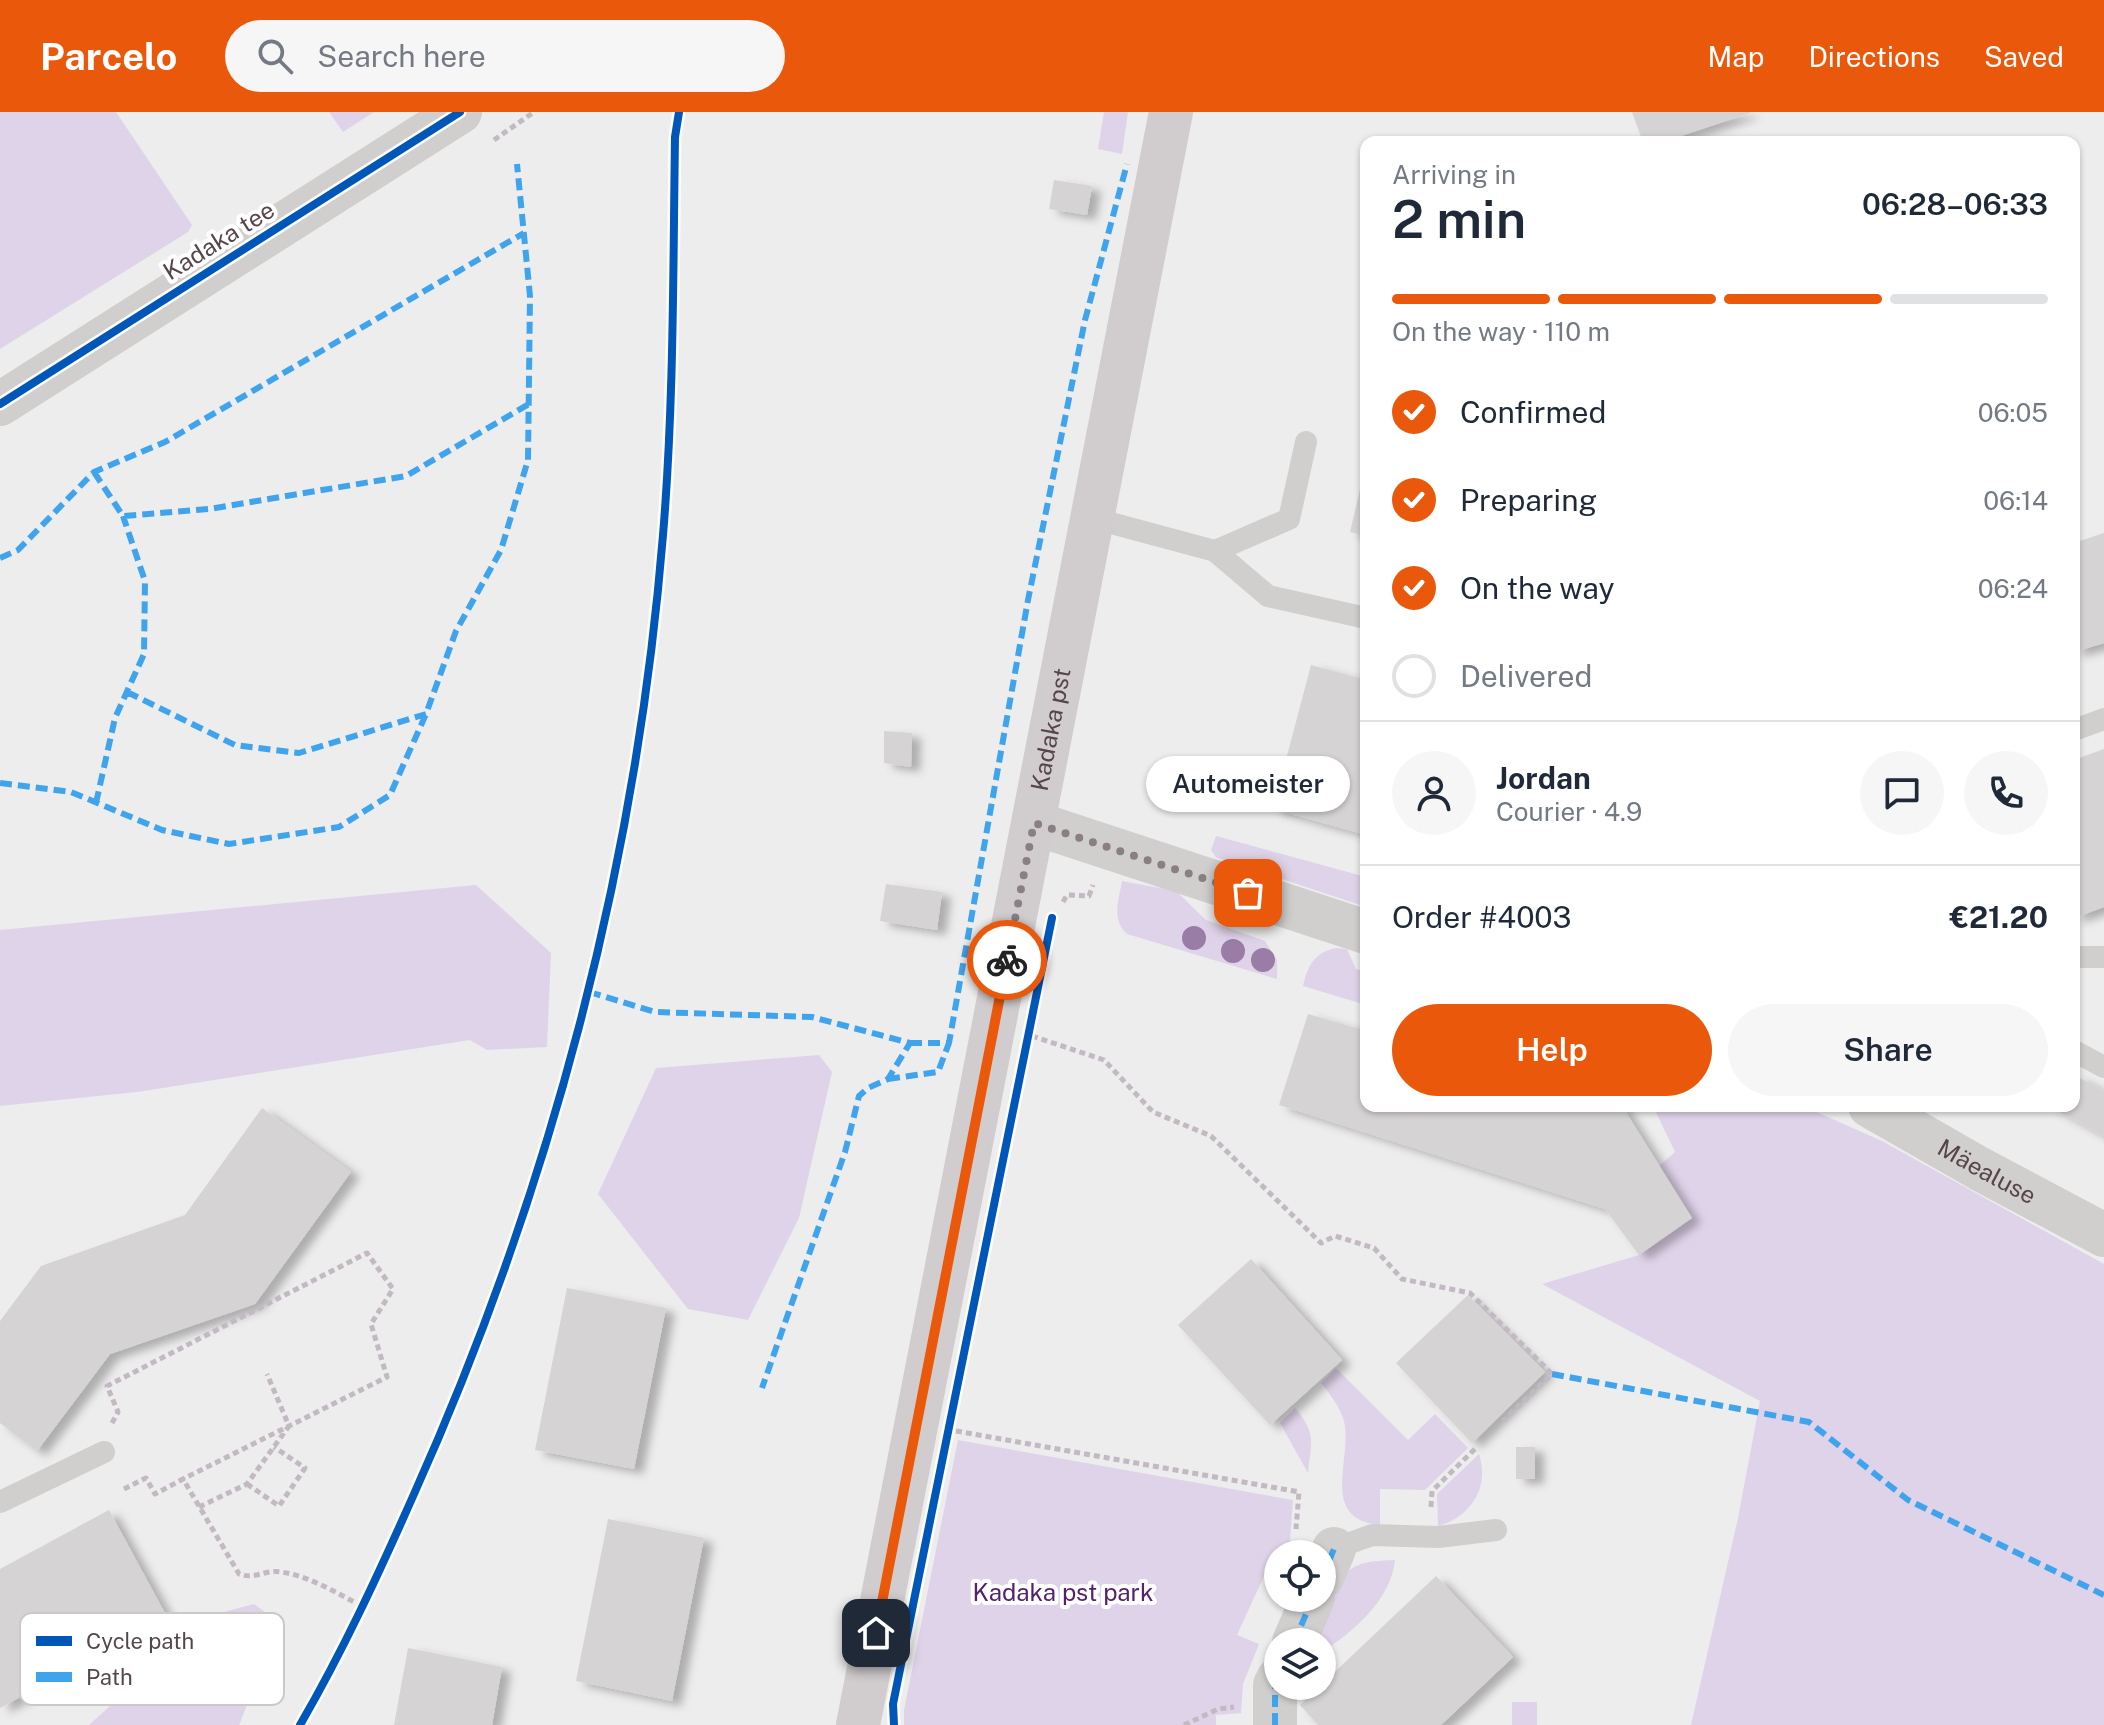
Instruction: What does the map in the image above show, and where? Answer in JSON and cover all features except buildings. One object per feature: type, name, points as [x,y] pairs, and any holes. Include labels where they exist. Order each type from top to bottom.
[{"type":"main road","name":"Kadaka pst","points":[[858,1725],[1171,112]]},
{"type":"street","name":"Kadaka tee","points":[[0,404],[460,112]]},
{"type":"street","points":[[1034,823],[1360,930]]},
{"type":"street","name":"Mäealuse","points":[[1880,1112],[2104,1235]]},
{"type":"street","points":[[1275,1700],[1275,1725]]},
{"type":"lane","points":[[1215,551],[1289,519],[1306,442]]},
{"type":"lane","points":[[1092,518],[1215,551],[1268,596],[1360,617]]},
{"type":"lane","points":[[2080,728],[2104,719]]},
{"type":"lane","points":[[2080,957],[2104,957]]},
{"type":"lane","points":[[2080,1054],[2104,1067]]},
{"type":"lane","points":[[0,1502],[104,1452]]},
{"type":"lane","points":[[1336,1548],[1372,1535],[1431,1536],[1496,1530]]},
{"type":"path","points":[[1060,907],[1067,895],[1089,896],[1097,876]]},
{"type":"path","points":[[1026,1050],[1032,1021]]},
{"type":"path","points":[[1029,1035],[1104,1060],[1153,1112],[1211,1136],[1321,1243],[1335,1236],[1374,1248],[1402,1279],[1470,1293],[1552,1374],[1523,1398],[1503,1421]]},
{"type":"path","points":[[100,1429],[114,1422],[118,1412],[107,1386],[367,1253],[393,1289],[371,1324],[387,1377],[155,1494],[146,1478],[124,1489]]},
{"type":"path","points":[[267,1374],[289,1426]]},
{"type":"path","points":[[199,1507],[247,1484],[289,1426]]},
{"type":"path","points":[[949,1429],[1299,1492],[1313,1540]]},
{"type":"path","points":[[247,1484],[279,1506],[305,1468],[274,1447]]},
{"type":"path","points":[[1431,1536],[1432,1491],[1476,1448]]},
{"type":"path","points":[[183,1479],[239,1574],[249,1578],[278,1571],[303,1576],[362,1606]]},
{"type":"path","points":[[355,1619],[368,1593]]},
{"type":"green space","points":[[0,112],[116,112],[192,225],[188,232],[0,349]]},
{"type":"green space","points":[[329,112],[374,112],[343,132]]},
{"type":"green space","points":[[1104,112],[1128,112],[1122,154],[1098,149]]},
{"type":"green space","points":[[1216,836],[1360,875],[1360,905],[1216,857],[1211,850]]},
{"type":"green space","points":[[1122,881],[1176,891],[1206,920],[1265,941],[1277,960],[1277,979],[1127,934],[1118,916]]},
{"type":"green space","points":[[476,885],[551,953],[547,1047],[487,1050],[470,1040],[137,1092],[0,1106],[0,930]]},
{"type":"green space","points":[[1336,948],[1347,949],[1356,969],[1360,970],[1360,1003],[1303,986],[1313,961],[1322,953]]},
{"type":"green space","points":[[819,1055],[832,1072],[799,1218],[748,1320],[688,1309],[598,1194],[656,1068]]},
{"type":"green space","points":[[1656,1112],[1817,1112],[1882,1141],[2104,1264],[2104,1725],[1691,1725],[1738,1518],[1760,1401],[1542,1284],[1639,1255],[1659,1166],[1675,1152]]},
{"type":"green space","points":[[1336,1368],[1408,1440],[1435,1414],[1468,1448],[1425,1490],[1380,1489],[1380,1525],[1361,1520],[1349,1512],[1344,1499],[1344,1421],[1321,1383]]},
{"type":"green space","points":[[1295,1408],[1310,1432],[1308,1473],[1280,1423]]},
{"type":"green space","name":"Kadaka pst park","points":[[958,1440],[1293,1500],[1290,1540],[1264,1540],[1264,1576],[1237,1635],[1259,1644],[1243,1684],[1241,1713],[1216,1715],[1216,1725],[904,1725],[904,1710]]},
{"type":"green space","points":[[1479,1454],[1482,1478],[1475,1499],[1460,1516],[1438,1526],[1437,1494]]},
{"type":"green space","points":[[1395,1560],[1386,1588],[1369,1613],[1336,1642],[1336,1628],[1318,1628],[1325,1612],[1336,1612],[1336,1589],[1351,1569],[1373,1562]]},
{"type":"green space","points":[[254,1604],[266,1613],[220,1613]]},
{"type":"green space","points":[[1512,1702],[1537,1702],[1537,1725],[1512,1725]]},
{"type":"green space","points":[[111,1705],[247,1705],[239,1725],[89,1725]]},
{"type":"marked path","points":[[0,783],[71,792],[162,830],[229,844],[339,827],[390,795],[426,714],[456,631],[501,550],[528,460],[530,296],[517,164]]},
{"type":"marked path","points":[[910,1043],[949,1043],[1028,600],[1085,320],[1127,164]]},
{"type":"marked path","points":[[0,558],[18,550],[94,472],[165,442],[524,233]]},
{"type":"marked path","points":[[94,472],[123,516],[209,509],[406,476],[529,404]]},
{"type":"marked path","points":[[96,803],[115,718],[144,654],[145,581],[123,516]]},
{"type":"marked path","points":[[127,692],[235,745],[299,753],[426,714]]},
{"type":"marked path","points":[[589,992],[655,1012],[812,1017],[910,1043],[888,1079],[859,1096],[845,1152],[762,1388]]},
{"type":"marked path","points":[[888,1079],[938,1072],[949,1043]]},
{"type":"marked path","points":[[1552,1374],[1809,1422],[1908,1500],[2104,1595]]},
{"type":"marked path","points":[[1300,1628],[1307,1612]]},
{"type":"marked path","points":[[1275,1700],[1275,1725]]},
{"type":"cycle path","points":[[0,404],[460,112]]},
{"type":"cycle path","points":[[300,1725],[374,1582],[463,1379],[545,1145],[579,1025],[608,904],[632,782],[650,659],[663,535],[671,386],[675,137],[679,112]]},
{"type":"cycle path","points":[[894,1725],[893,1704],[1052,918]]},
{"type":"way so far","points":[[1007,960],[1034,823],[1248,893]]},
{"type":"place","name":"Automeister","points":[[1248,893]]},
{"type":"route","points":[[876,1633],[1007,960]]}]
